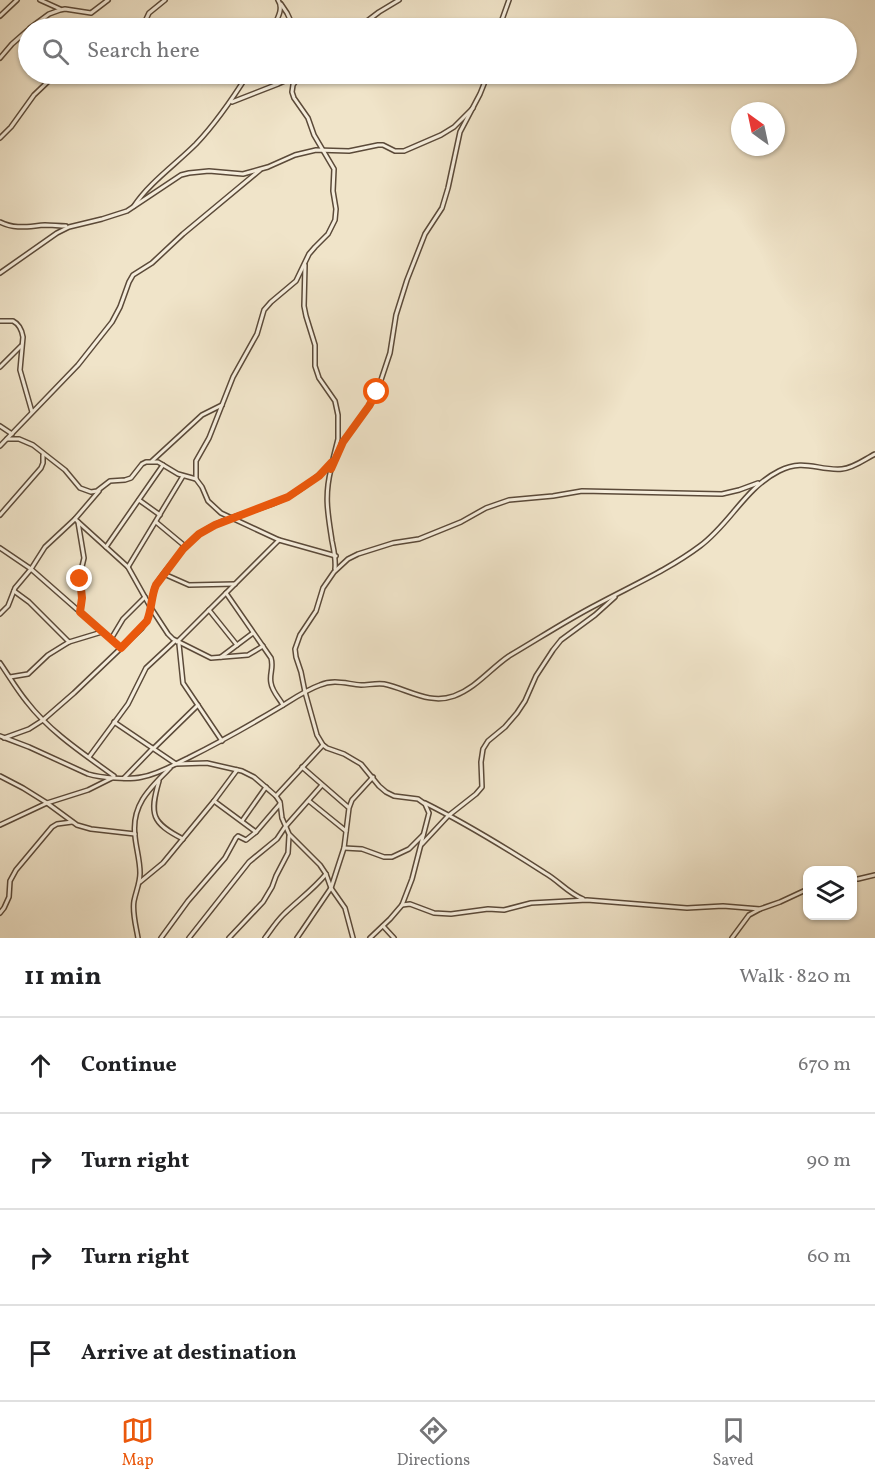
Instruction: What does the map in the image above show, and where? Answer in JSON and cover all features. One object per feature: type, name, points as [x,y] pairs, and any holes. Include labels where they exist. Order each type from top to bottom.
[{"type":"street","points":[[0,16],[17,0]]},
{"type":"street","points":[[39,0],[60,10]]},
{"type":"street","points":[[44,18],[65,9],[91,13],[108,0]]},
{"type":"street","points":[[147,18],[165,0]]},
{"type":"street","points":[[371,18],[399,0]]},
{"type":"street","points":[[502,18],[509,0]]},
{"type":"street","points":[[277,18],[279,2]]},
{"type":"street","points":[[279,2],[289,18]]},
{"type":"street","points":[[0,58],[18,39]]},
{"type":"street","points":[[0,138],[34,94],[45,84]]},
{"type":"street","points":[[0,222],[11,227],[22,228],[50,225],[69,226],[127,212],[144,191],[202,138],[242,84]]},
{"type":"street","points":[[230,103],[276,84]]},
{"type":"street","points":[[293,84],[294,98],[308,118],[314,135],[334,169],[335,220],[328,234],[306,260],[296,280],[264,310],[257,334],[233,377],[209,438],[196,461],[196,479],[212,506],[231,519],[279,540],[336,556]]},
{"type":"street","points":[[334,572],[336,556],[326,503],[327,482],[343,442],[377,392],[390,353],[400,298],[422,241],[442,208],[460,132],[484,84]]},
{"type":"street","points":[[132,207],[181,175],[189,173],[209,171],[243,174],[305,152],[322,150],[349,151],[378,145],[395,151],[404,151],[454,127],[473,108]]},
{"type":"street","points":[[0,446],[78,364],[112,322],[134,275],[152,263],[261,169]]},
{"type":"street","points":[[0,273],[69,226]]},
{"type":"street","points":[[306,260],[304,306],[315,345],[315,366],[319,378],[335,401],[338,415],[338,439],[331,469]]},
{"type":"street","points":[[0,321],[16,322],[22,332],[20,370],[32,412]]},
{"type":"street","points":[[0,367],[23,345]]},
{"type":"street","points":[[0,614],[8,606],[16,586],[31,569],[48,543],[77,521],[100,489],[110,481],[131,478],[142,464],[152,461],[202,415],[222,405]]},
{"type":"street","points":[[0,426],[12,434]]},
{"type":"street","points":[[7,439],[26,441],[65,470],[80,488],[91,492],[100,489]]},
{"type":"street","points":[[0,515],[41,468],[43,453]]},
{"type":"street","points":[[585,900],[494,841],[418,799],[394,796],[386,792],[356,760],[327,748],[323,744],[317,735],[295,653],[300,635],[316,611],[322,588],[344,562],[358,554],[393,543],[419,539],[508,500],[582,491],[722,494],[760,482],[790,466],[812,465],[844,469],[875,454]]},
{"type":"street","points":[[152,461],[174,472],[196,479]]},
{"type":"street","points":[[2,737],[29,729],[43,720],[121,648],[147,621],[154,589],[164,574],[199,534],[288,497],[319,476],[332,462]]},
{"type":"street","points":[[106,547],[163,465]]},
{"type":"street","points":[[128,567],[184,476]]},
{"type":"street","points":[[2,737],[96,777],[135,779],[154,775],[222,741],[304,692],[324,683],[382,684],[435,699],[455,696],[483,679],[509,656],[595,605],[659,572],[706,542],[760,482]]},
{"type":"street","points":[[139,500],[160,515]]},
{"type":"street","points":[[77,521],[128,567],[151,608],[168,634],[177,642],[211,658],[248,655],[263,646]]},
{"type":"street","points":[[77,521],[84,558],[80,575],[82,598],[80,612]]},
{"type":"street","points":[[156,522],[186,547]]},
{"type":"street","points":[[89,757],[135,693],[146,668],[177,642],[279,540]]},
{"type":"street","points":[[0,549],[31,569],[121,648]]},
{"type":"street","points":[[164,574],[189,585],[235,584]]},
{"type":"street","points":[[14,591],[29,602],[69,642]]},
{"type":"street","points":[[226,593],[272,662],[270,681],[283,705]]},
{"type":"street","points":[[420,845],[448,816],[482,787],[483,749],[488,741],[518,713],[536,676],[553,650],[561,640],[595,615],[618,593]]},
{"type":"street","points":[[111,639],[123,619],[145,597]]},
{"type":"street","points":[[209,610],[237,645]]},
{"type":"street","points":[[10,677],[28,674],[48,655],[69,642],[102,632]]},
{"type":"street","points":[[220,658],[254,633]]},
{"type":"street","points":[[177,642],[183,683],[222,741]]},
{"type":"street","points":[[0,663],[27,703],[43,720],[114,777]]},
{"type":"street","points":[[124,778],[198,705]]},
{"type":"street","points":[[114,722],[174,765]]},
{"type":"street","points":[[276,796],[323,744]]},
{"type":"street","points":[[138,938],[134,906],[140,868],[135,818],[140,803],[147,791],[174,765],[207,763],[237,770],[254,777],[279,799],[280,813],[285,827],[326,874],[331,888],[345,908],[353,938]]},
{"type":"street","points":[[302,767],[349,808]]},
{"type":"street","points":[[139,884],[163,863],[237,770]]},
{"type":"street","points":[[0,777],[47,803],[72,822],[92,829],[135,834]]},
{"type":"street","points":[[0,825],[47,803],[88,790],[114,777]]},
{"type":"street","points":[[297,938],[331,888],[344,848],[352,800],[373,777]]},
{"type":"street","points":[[159,778],[154,797],[154,812],[166,831],[183,839]]},
{"type":"street","points":[[189,938],[249,862],[277,839],[322,785]]},
{"type":"street","points":[[242,821],[266,787]]},
{"type":"street","points":[[370,938],[402,905],[412,879],[429,813],[425,804],[418,799]]},
{"type":"street","points":[[214,801],[256,832]]},
{"type":"street","points":[[309,801],[346,831]]},
{"type":"street","points":[[161,938],[188,901],[225,858],[236,838],[238,836],[246,840],[280,804]]},
{"type":"street","points":[[0,913],[9,897],[10,880],[16,870],[52,827],[72,822]]},
{"type":"street","points":[[344,848],[362,849],[384,857],[392,857],[409,849],[424,832]]},
{"type":"street","points":[[229,938],[256,910],[272,887],[288,853],[289,834]]},
{"type":"street","points":[[265,938],[273,925],[309,894],[326,874]]},
{"type":"street","points":[[857,879],[875,875]]},
{"type":"street","points":[[732,938],[749,915],[803,891]]},
{"type":"street","points":[[402,905],[410,904],[434,913],[451,914],[504,910],[531,903],[585,900],[687,908],[723,906],[760,909]]},
{"type":"street","points":[[383,927],[394,938]]},
{"type":"route","points":[[80,579],[82,598],[80,612],[121,648],[147,621],[156,585],[193,539],[215,525],[288,497],[319,476],[332,462],[331,469],[343,442],[377,392]]}]
